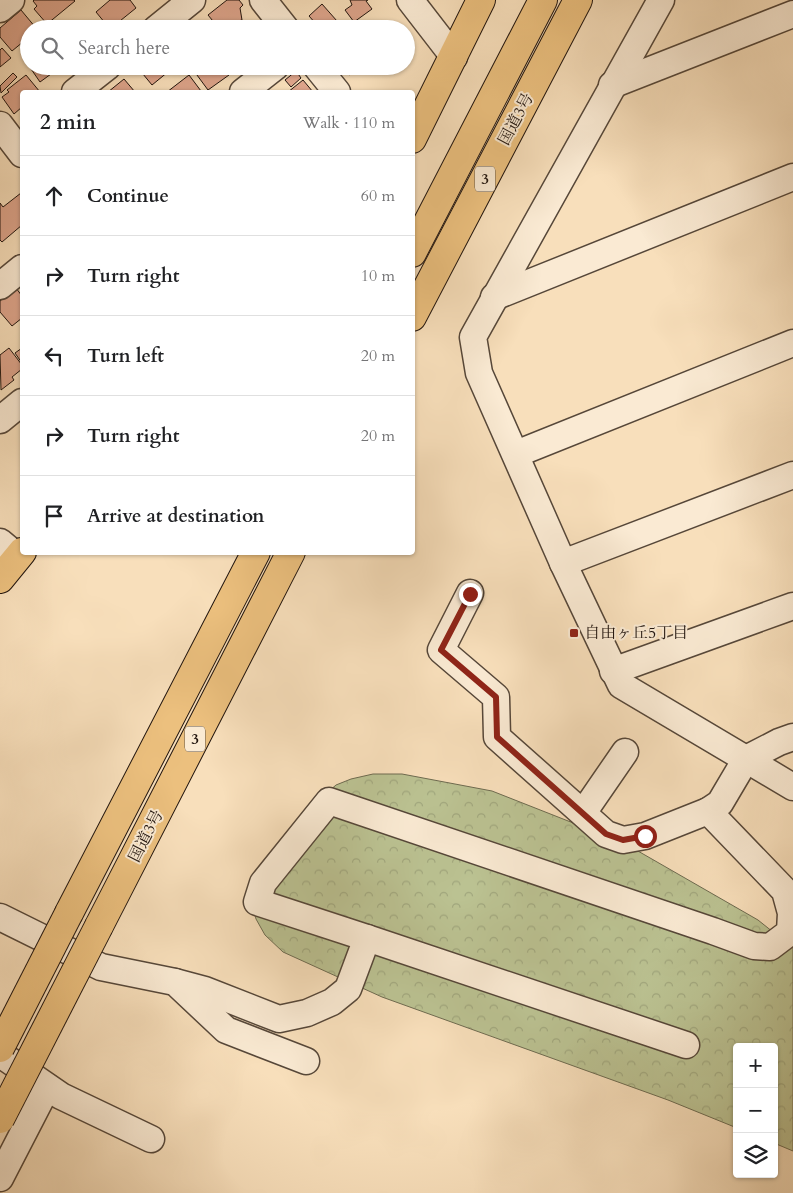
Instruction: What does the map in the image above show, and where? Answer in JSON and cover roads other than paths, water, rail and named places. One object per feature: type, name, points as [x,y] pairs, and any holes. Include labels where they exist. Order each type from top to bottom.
[{"type":"main road","points":[[415,133],[481,0]]},
{"type":"main road","name":"国道3号","points":[[415,247],[543,0]]},
{"type":"main road","name":"国道3号","points":[[415,312],[578,0]]},
{"type":"main road","points":[[558,40],[585,0]]},
{"type":"main road","points":[[0,579],[13,550]]},
{"type":"main road","name":"国道3号","points":[[0,1048],[254,555]]},
{"type":"main road","name":"国道3号","points":[[0,1119],[289,555]]},
{"type":"street","points":[[0,9],[11,0]]},
{"type":"street","points":[[167,20],[192,0]]},
{"type":"street","points":[[263,0],[279,20]]},
{"type":"street","points":[[410,0],[454,57]]},
{"type":"street","points":[[661,0],[473,337],[479,373],[563,563],[621,686],[793,787]]},
{"type":"street","points":[[612,86],[793,14]]},
{"type":"street","points":[[78,90],[97,75]]},
{"type":"street","points":[[246,90],[265,75]]},
{"type":"street","points":[[323,75],[335,90]]},
{"type":"street","points":[[494,297],[793,177]]},
{"type":"street","points":[[0,286],[20,270]]},
{"type":"street","points":[[516,454],[793,343]]},
{"type":"street","points":[[0,420],[20,404]]},
{"type":"street","points":[[563,563],[793,475]]},
{"type":"street","points":[[470,594],[441,650],[496,697],[497,737],[606,834],[623,840],[645,836],[708,811],[720,803],[746,759],[793,737]]},
{"type":"street","points":[[614,672],[793,606]]},
{"type":"street","points":[[584,814],[625,752]]},
{"type":"street","points":[[686,1046],[257,902],[263,883],[329,801],[704,927],[754,946],[770,947],[790,932],[791,913],[785,890],[708,811]]},
{"type":"street","points":[[0,917],[100,966],[205,990],[279,1019],[307,1013],[332,1002],[348,990],[367,938]]},
{"type":"street","points":[[174,982],[226,1030],[306,1061]]},
{"type":"street","points":[[0,1054],[61,1096],[150,1139]]},
{"type":"street","points":[[0,1178],[47,1086]]},
{"type":"place","name":"自由ヶ丘5丁目","points":[[574,633]]}]
